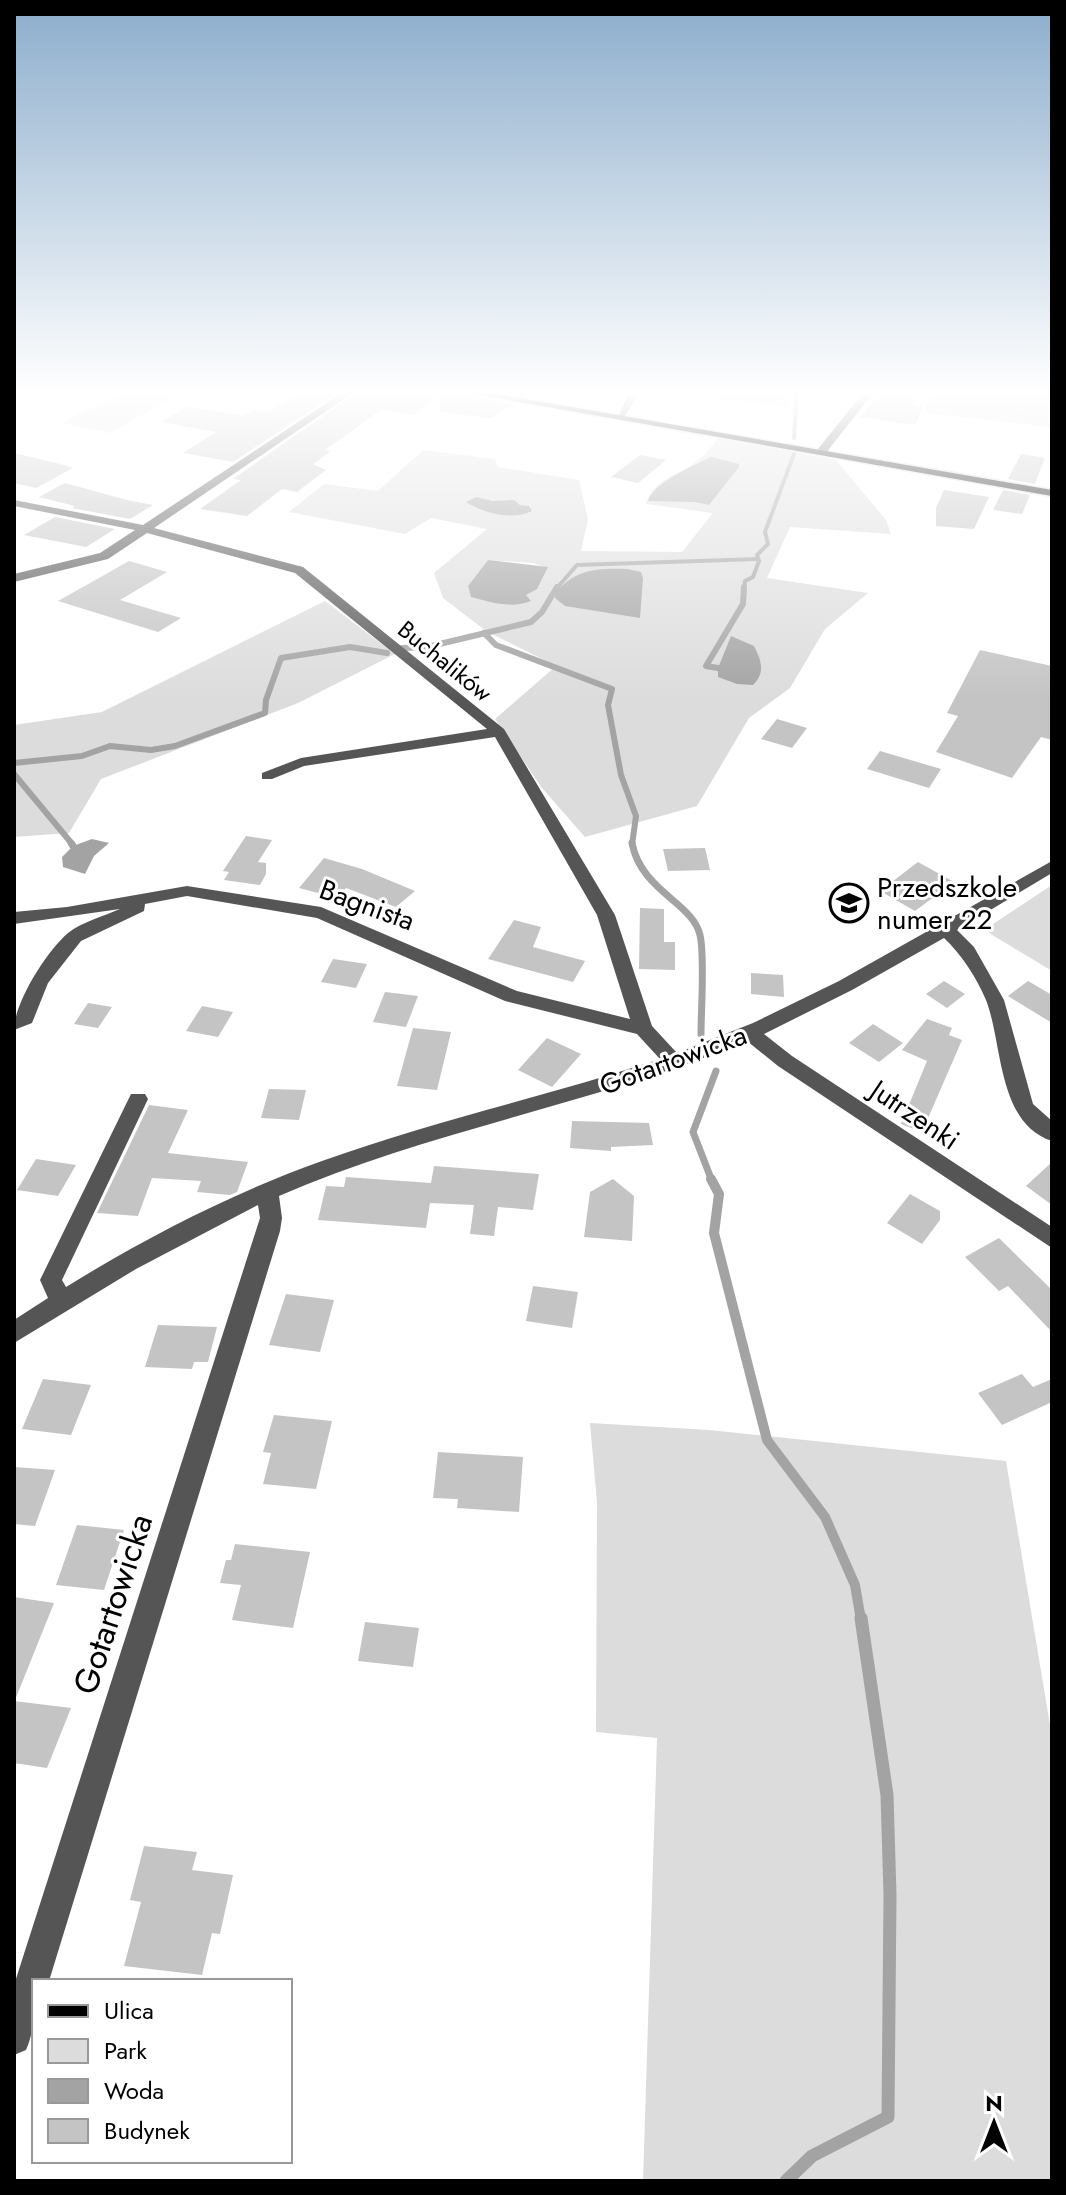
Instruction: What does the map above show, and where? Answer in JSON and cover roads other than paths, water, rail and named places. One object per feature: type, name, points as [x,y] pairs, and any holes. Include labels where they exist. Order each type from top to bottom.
[{"type":"street","points":[[14,578],[104,556],[196,495]]},
{"type":"street","name":"Buchalików","points":[[14,503],[146,529],[299,570],[499,732],[606,915],[643,1029],[674,1062]]},
{"type":"street","points":[[267,776],[301,762],[499,732]]},
{"type":"street","name":"Gotartowicka","points":[[14,1333],[150,1247],[267,1191],[369,1154],[530,1108],[674,1062],[750,1033],[814,1003],[1052,866]]},
{"type":"street","name":"Bagnista","points":[[14,918],[67,913],[187,891],[321,913],[512,996],[643,1029]]},
{"type":"street","points":[[14,1023],[25,1018],[40,981],[75,937],[163,895]]},
{"type":"street","points":[[944,928],[968,951],[995,1000],[1024,1108],[1052,1133]]},
{"type":"street","name":"Jutrzenki","points":[[750,1033],[785,1061],[1052,1239]]},
{"type":"street","points":[[61,1301],[51,1280],[138,1099]]},
{"type":"street","name":"Gotartowicka","points":[[33,1979],[269,1231],[271,1218],[267,1191]]},
{"type":"street","name":"Gotartowicka","points":[[14,2038],[32,1981]]},
{"type":"water","points":[[650,495],[717,495],[709,505],[648,501]]},
{"type":"water","points":[[476,497],[493,501],[514,500],[520,505],[529,506],[532,511],[516,515],[489,512],[466,502]]},
{"type":"water","points":[[488,560],[548,567],[537,589],[526,595],[531,601],[501,604],[471,597],[468,586]]},
{"type":"water","points":[[627,569],[641,572],[643,578],[640,618],[565,606],[555,598],[556,592],[564,584],[579,574]]},
{"type":"water","points":[[731,636],[754,646],[761,671],[753,685],[737,684],[718,677],[718,668]]},
{"type":"water","points":[[92,839],[109,843],[94,856],[85,874],[63,867],[62,857],[73,846]]},
{"type":"waterway","points":[[744,589],[745,581],[753,577],[759,561],[757,555],[768,544],[765,532],[779,495]]},
{"type":"waterway","points":[[556,589],[577,565],[758,559]]},
{"type":"waterway","points":[[484,633],[531,622],[542,612],[557,587]]},
{"type":"waterway","points":[[718,668],[706,666],[743,604],[744,587]]},
{"type":"waterway","points":[[402,648],[427,647],[484,633]]},
{"type":"waterway","points":[[484,633],[496,645],[612,689],[608,705],[621,775],[636,816],[632,844]]},
{"type":"waterway","points":[[14,763],[82,756],[110,746],[151,750],[175,746],[265,713],[266,700],[281,658],[350,647],[387,653]]},
{"type":"waterway","points":[[14,774],[73,845]]},
{"type":"waterway","points":[[632,844],[645,873],[688,914],[700,935],[703,969],[701,1034]]},
{"type":"waterway","points":[[712,1181],[693,1132],[716,1071]]},
{"type":"waterway","points":[[712,1181],[719,1194],[714,1233],[767,1440],[825,1517],[855,1585],[861,1620]]},
{"type":"waterway","points":[[786,2181],[812,2156],[888,2117],[890,1895],[887,1795],[861,1618]]},
{"type":"place","name":"Przedszkole numer 22","points":[[849,903]]}]
